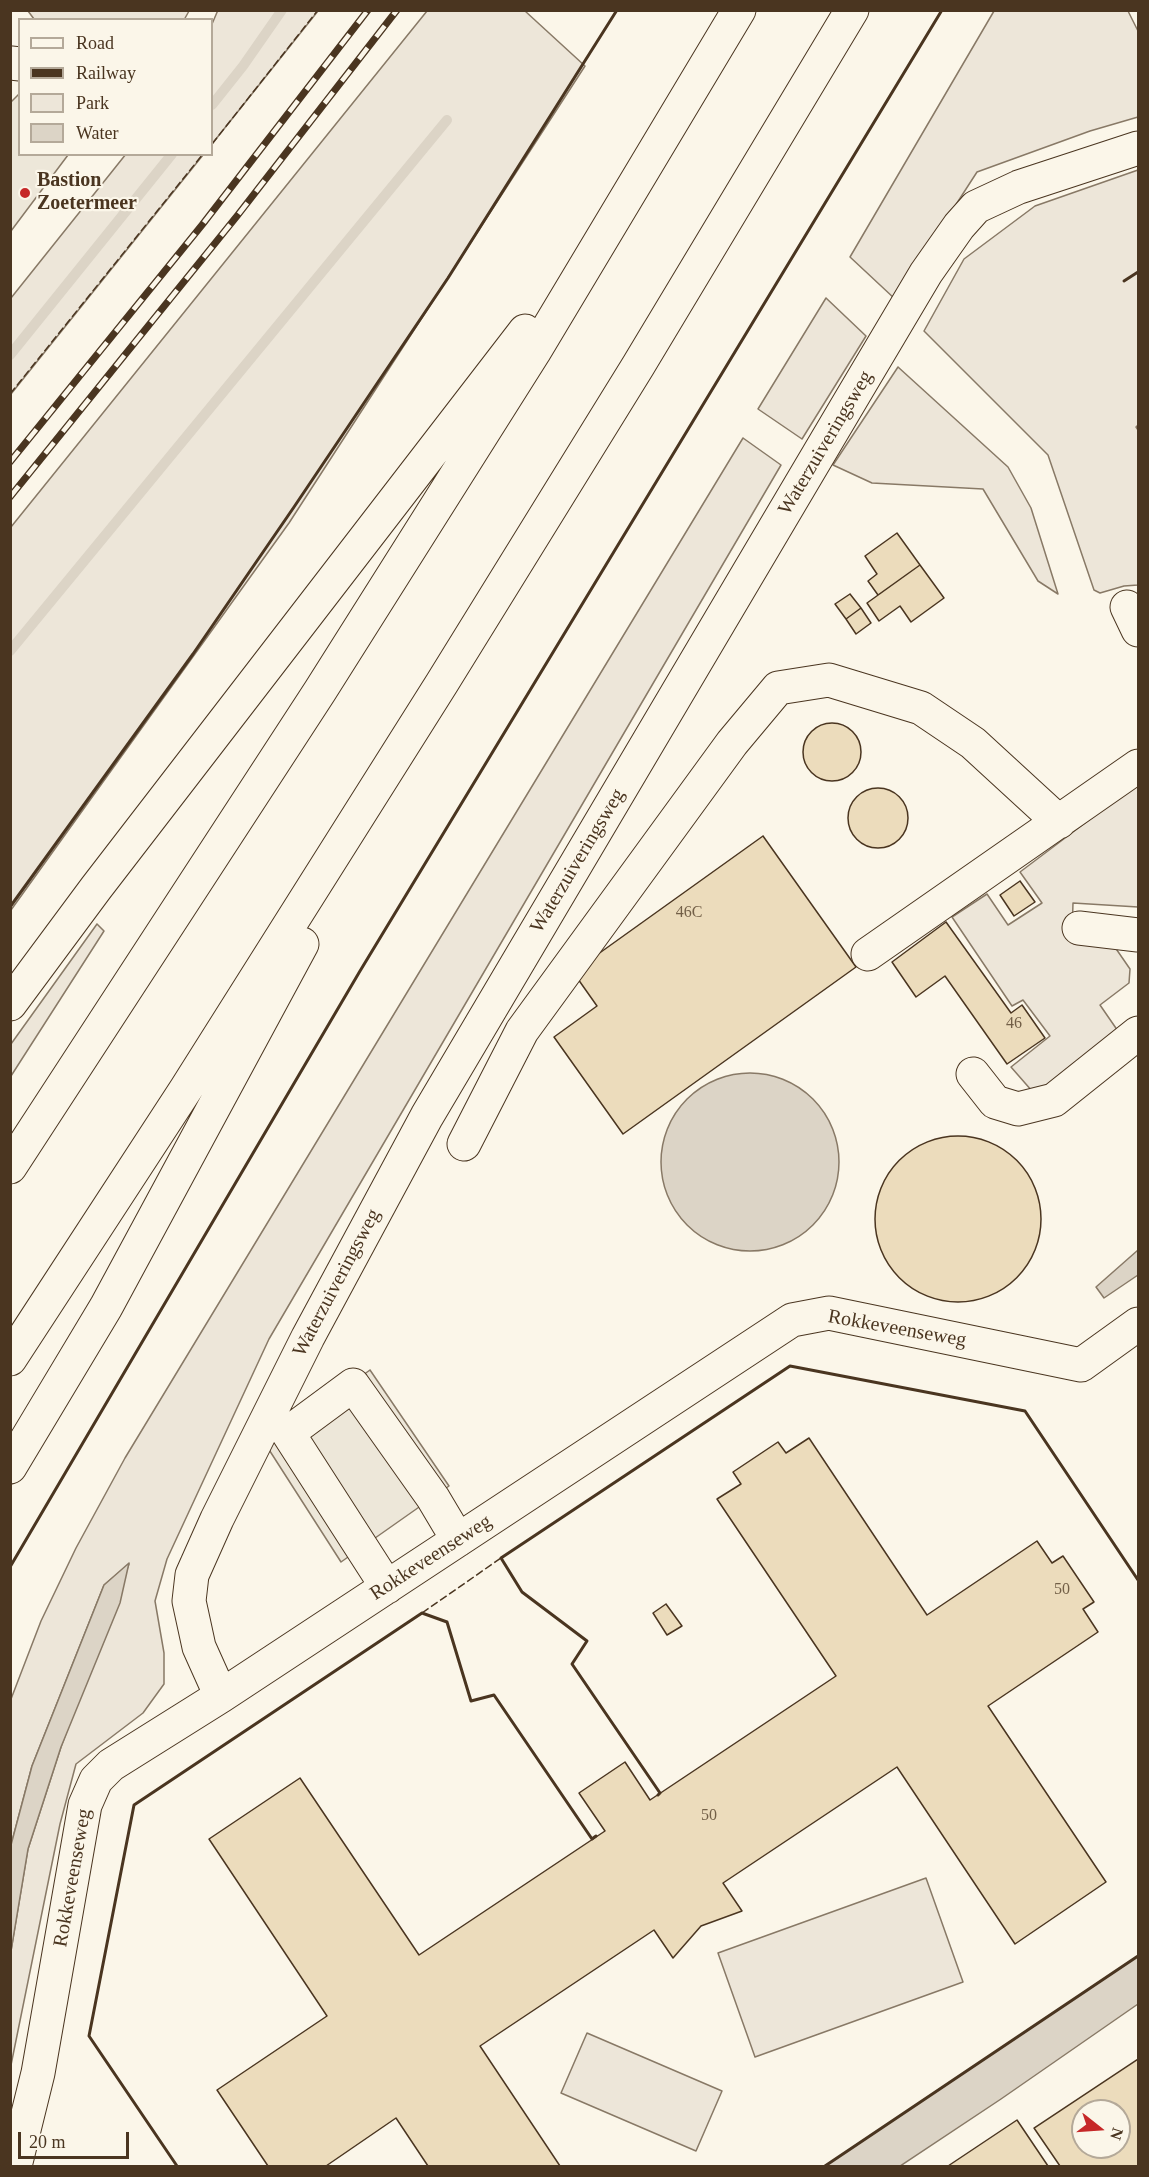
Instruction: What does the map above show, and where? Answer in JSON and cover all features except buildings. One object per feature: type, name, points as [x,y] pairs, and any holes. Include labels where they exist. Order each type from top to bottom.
[{"type":"main road","points":[[10,1167],[326,681],[534,352],[740,10]]},
{"type":"main road","points":[[10,1359],[192,1079],[442,683],[644,356],[852,10]]},
{"type":"main road","name":"Waterzuiveringsweg","points":[[221,1696],[199,1647],[189,1601],[192,1575],[218,1519],[319,1316],[427,1116],[853,396],[926,273],[959,226],[976,207],[1019,187],[1138,148]]},
{"type":"main road","points":[[10,1004],[96,888],[627,199]]},
{"type":"main road","points":[[464,1144],[522,1031],[732,743],[778,688],[829,680],[921,708],[973,743],[1059,822]]},
{"type":"main road","points":[[10,1467],[106,1307],[442,683]]},
{"type":"main road","points":[[868,954],[1138,766]]},
{"type":"main road","points":[[1079,928],[1138,935]]},
{"type":"main road","points":[[974,1074],[995,1102],[1018,1109],[1054,1100],[1138,1033]]},
{"type":"main road","name":"Rokkeveenseweg","points":[[15,2166],[38,2073],[85,1805],[92,1787],[111,1765],[221,1696],[792,1320],[829,1313],[1081,1365],[1138,1324]]},
{"type":"main road","points":[[387,1587],[288,1433],[353,1385],[433,1498],[458,1540]]},
{"type":"green space","points":[[218,10],[318,11],[213,143],[213,22]]},
{"type":"green space","points":[[28,11],[189,11],[185,18],[33,18]]},
{"type":"green space","points":[[427,11],[525,11],[585,66],[289,523],[11,910],[11,527]]},
{"type":"green space","points":[[994,11],[1128,11],[1138,31],[1138,117],[1090,131],[977,172],[895,299],[850,257]]},
{"type":"green space","points":[[124,156],[202,156],[11,394],[11,298]]},
{"type":"green space","points":[[1138,170],[1138,425],[1136,427],[1138,430],[1138,585],[1124,586],[1100,593],[1094,590],[1048,455],[924,331],[964,259],[1035,206]]},
{"type":"green space","points":[[826,298],[866,336],[802,439],[758,409]]},
{"type":"green space","points":[[898,367],[1008,467],[1031,508],[1058,594],[1038,581],[983,489],[872,483],[833,465]]},
{"type":"green space","points":[[743,438],[781,465],[269,1339],[167,1559],[155,1601],[164,1653],[164,1684],[143,1713],[76,1764],[60,1824],[11,2065],[11,1951],[28,1849],[61,1747],[129,1564],[104,1585],[32,1766],[11,1845],[11,1699],[41,1621],[76,1548],[125,1458]]},
{"type":"green space","points":[[1138,783],[1138,907],[1073,903],[1072,936],[1110,940],[1130,969],[1129,983],[1100,1005],[1120,1034],[1045,1092],[1032,1091],[1011,1067],[1050,1036],[1023,1000],[1012,1006],[952,917],[987,894],[1008,925],[1042,903],[1020,872]]},
{"type":"green space","points":[[97,924],[104,931],[11,1076],[11,1044]]},
{"type":"green space","points":[[926,1878],[963,1982],[755,2057],[718,1953]]},
{"type":"green space","points":[[587,2033],[722,2091],[696,2151],[561,2093]]},
{"type":"shaded area","name":"Bastion Zoetermeer","points":[[18,95],[18,156],[67,156],[11,231],[11,102]]},
{"type":"shaded area","points":[[370,1370],[449,1486],[341,1562],[266,1445]]},
{"type":"water","points":[[750,1073],[767,1074],[784,1079],[813,1099],[833,1128],[838,1145],[838,1179],[833,1196],[813,1225],[784,1245],[767,1250],[750,1251],[733,1250],[716,1245],[687,1225],[667,1196],[662,1179],[661,1162],[662,1145],[667,1128],[687,1099],[716,1079],[733,1074]]},
{"type":"water","points":[[1138,1250],[1138,1275],[1104,1298],[1096,1287]]},
{"type":"water","points":[[129,1563],[120,1603],[61,1747],[28,1849],[11,1951],[11,1845],[32,1766],[104,1585]]},
{"type":"water","points":[[1138,1956],[1138,2004],[1001,2099],[900,2166],[825,2166]]},
{"type":"waterway","points":[[213,104],[282,10]]},
{"type":"waterway","points":[[10,651],[447,120]]},
{"type":"waterway","points":[[10,355],[170,156]]},
{"type":"railway","points":[[10,462],[202,225],[368,10]]},
{"type":"railway","points":[[10,497],[237,216],[397,10]]},
{"type":"fence","points":[[213,143],[318,10]]},
{"type":"fence","points":[[10,394],[201,156]]},
{"type":"fence","points":[[422,1613],[501,1558]]},
{"type":"wall","points":[[10,907],[193,654],[294,507],[448,278],[617,10]]},
{"type":"wall","points":[[10,1567],[360,971],[942,10]]},
{"type":"wall","points":[[1124,281],[1138,272]]},
{"type":"wall","points":[[658,1795],[660,1793],[572,1664],[587,1641],[522,1592],[501,1558],[790,1366],[1025,1411],[1138,1580]]},
{"type":"wall","points":[[177,2166],[89,2036],[134,1805],[422,1613],[447,1622],[471,1701],[494,1695],[592,1839],[596,1836]]},
{"type":"wall","points":[[825,2166],[1138,1956]]},
{"type":"place","name":"Bastion Zoetermeer","points":[[25,193]]}]
